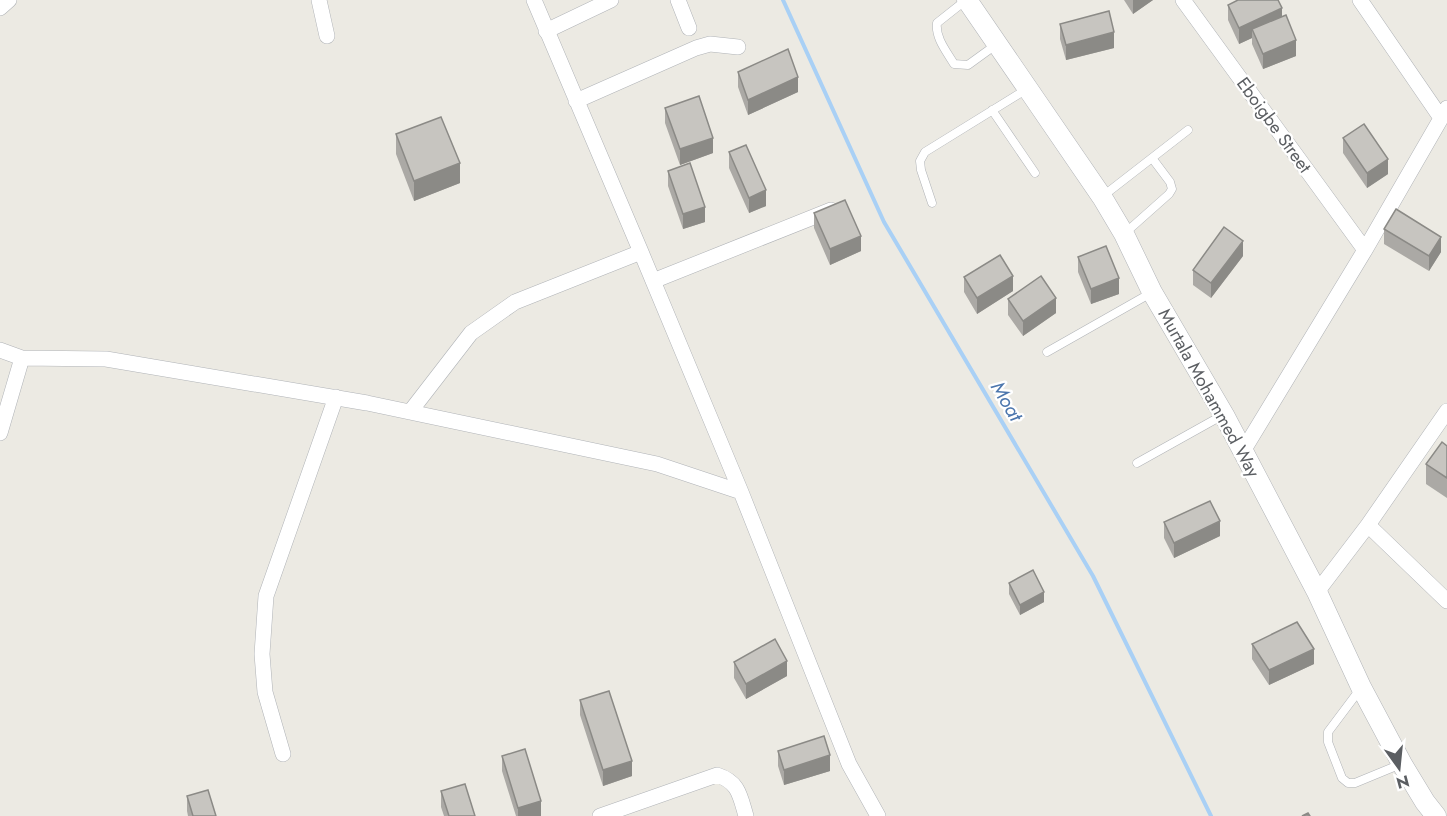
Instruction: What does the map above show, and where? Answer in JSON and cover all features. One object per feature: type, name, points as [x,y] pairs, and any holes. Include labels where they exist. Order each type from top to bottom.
[{"type":"street","points":[[0,8],[9,0]]},
{"type":"street","points":[[319,0],[327,36]]},
{"type":"street","points":[[534,0],[741,492],[849,764],[878,816]]},
{"type":"street","points":[[546,31],[611,0]]},
{"type":"street","points":[[678,0],[689,28]]},
{"type":"street","name":"Murtala Mohammed Way","points":[[966,0],[1102,197],[1124,234],[1152,292],[1244,451],[1317,592],[1361,687],[1430,811]]},
{"type":"street","name":"Eboigbe Street","points":[[1183,0],[1365,250]]},
{"type":"street","points":[[1244,451],[1444,113],[1360,0]]},
{"type":"street","points":[[576,100],[696,48],[710,44],[738,47]]},
{"type":"street","points":[[653,281],[831,210]]},
{"type":"street","points":[[410,412],[471,333],[515,302],[641,252]]},
{"type":"street","points":[[0,350],[22,358],[106,359],[336,397],[657,464],[741,492]]},
{"type":"street","points":[[0,433],[22,358]]},
{"type":"street","points":[[284,754],[265,692],[262,654],[266,596],[336,397]]},
{"type":"street","points":[[1317,592],[1368,525],[1447,411]]},
{"type":"street","points":[[1368,525],[1447,601]]},
{"type":"street","points":[[600,816],[717,776],[728,779],[738,791],[746,816]]},
{"type":"lane","points":[[966,0],[937,23],[938,37],[954,64],[968,66],[997,44]]},
{"type":"lane","points":[[932,203],[921,170],[920,161],[925,152],[1028,88]]},
{"type":"lane","points":[[992,110],[1035,173]]},
{"type":"lane","points":[[1102,197],[1188,130]]},
{"type":"lane","points":[[1124,234],[1172,189],[1170,182],[1152,158]]},
{"type":"lane","points":[[1047,352],[1152,292]]},
{"type":"lane","points":[[1137,463],[1224,414]]},
{"type":"lane","points":[[1361,687],[1328,732],[1328,742],[1342,778],[1348,783],[1355,783],[1402,764]]},
{"type":"building","points":[[1238,0],[1278,0],[1282,8],[1239,28],[1228,5]]},
{"type":"building","points":[[1109,11],[1114,32],[1066,45],[1060,24]]},
{"type":"building","points":[[1286,15],[1296,40],[1263,54],[1252,29]]},
{"type":"building","points":[[788,49],[798,77],[748,100],[738,72]]},
{"type":"building","points":[[699,96],[713,138],[680,149],[665,108]]},
{"type":"building","points":[[441,117],[460,163],[414,181],[396,134]]},
{"type":"building","points":[[1364,124],[1388,159],[1367,173],[1343,138]]},
{"type":"building","points":[[746,145],[766,190],[749,198],[729,152]]},
{"type":"building","points":[[690,163],[705,207],[683,214],[668,171]]},
{"type":"building","points":[[845,200],[861,236],[830,249],[814,213]]},
{"type":"building","points":[[1396,209],[1441,237],[1429,256],[1384,229]]},
{"type":"building","points":[[1224,227],[1243,241],[1211,283],[1193,270]]},
{"type":"building","points":[[1106,246],[1119,278],[1091,289],[1078,257]]},
{"type":"building","points":[[1000,255],[1013,276],[977,298],[964,277]]},
{"type":"building","points":[[1041,276],[1056,298],[1023,321],[1008,299]]},
{"type":"building","points":[[1442,442],[1447,446],[1447,478],[1426,464]]},
{"type":"building","points":[[1210,501],[1220,521],[1174,543],[1164,522]]},
{"type":"building","points":[[1033,570],[1044,592],[1020,605],[1009,583]]},
{"type":"building","points":[[1297,622],[1314,649],[1269,670],[1252,644]]},
{"type":"building","points":[[775,639],[787,661],[746,684],[734,662]]},
{"type":"building","points":[[609,691],[632,761],[603,770],[580,700]]},
{"type":"building","points":[[824,736],[830,755],[784,770],[778,751]]},
{"type":"building","points":[[525,749],[541,801],[518,808],[502,756]]},
{"type":"building","points":[[465,784],[475,816],[449,816],[441,791]]},
{"type":"building","points":[[208,790],[216,816],[193,816],[187,796]]},
{"type":"waterway","name":"Moat","points":[[783,0],[884,222],[1093,576],[1211,816]]}]
